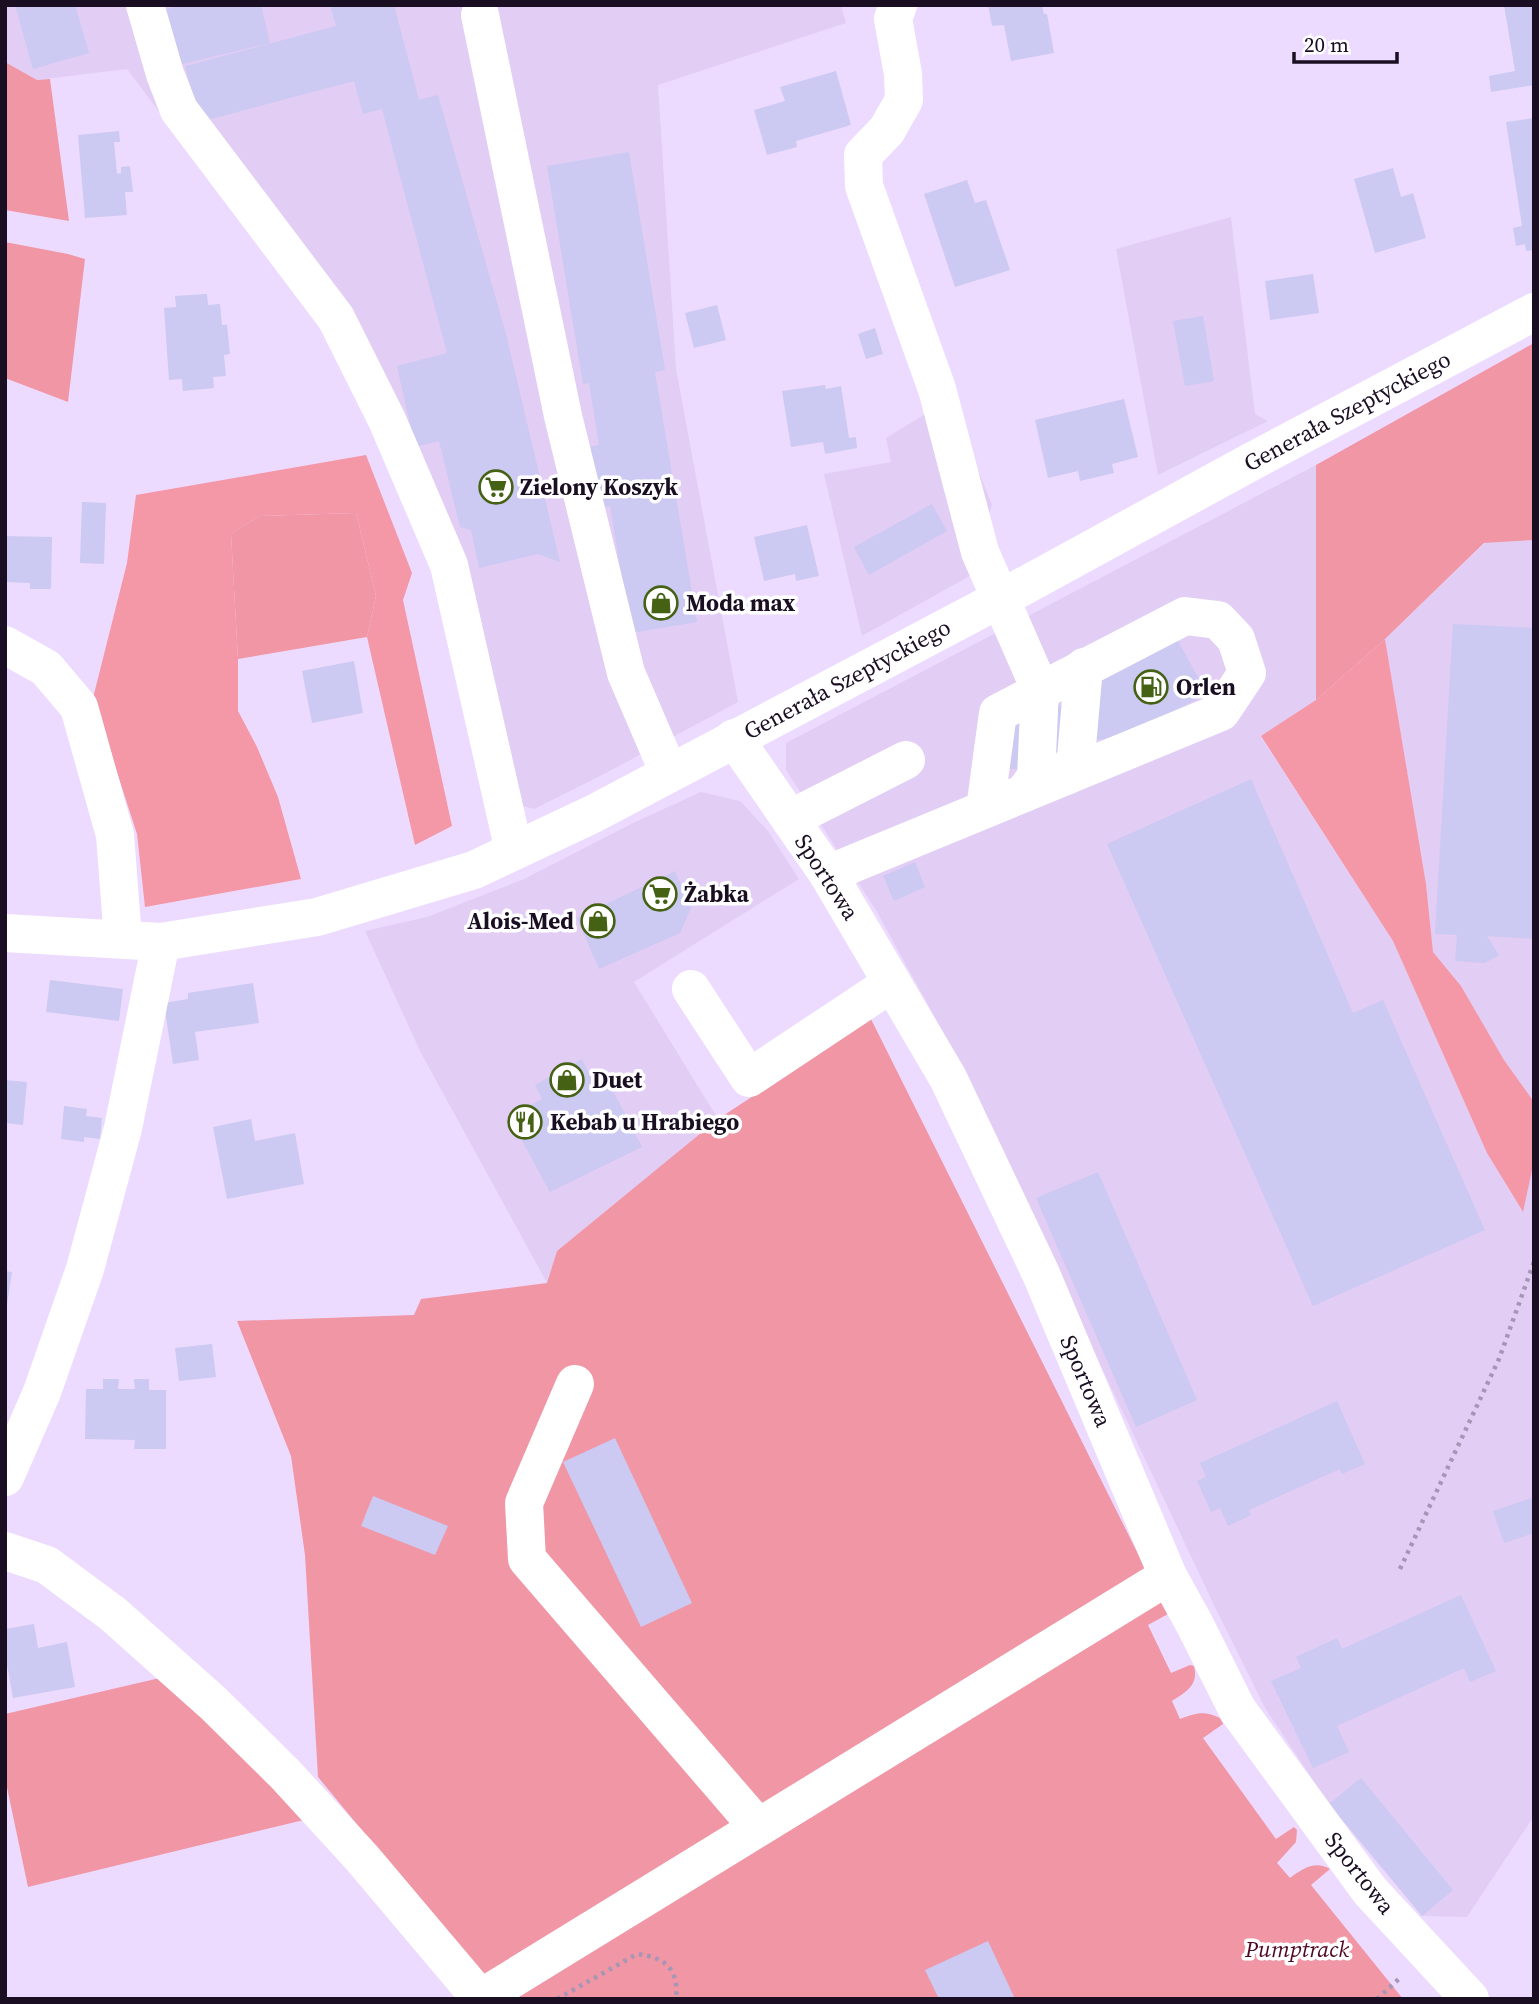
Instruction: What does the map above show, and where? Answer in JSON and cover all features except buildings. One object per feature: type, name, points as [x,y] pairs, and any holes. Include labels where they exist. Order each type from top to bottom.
[{"type":"street","points":[[145,5],[165,74],[179,110],[336,318],[387,421],[449,565],[514,851]]},
{"type":"street","points":[[898,5],[893,19],[903,74],[904,100],[887,130],[863,155],[864,186],[937,389],[980,552],[1040,689],[1035,778],[1024,793]]},
{"type":"street","points":[[480,15],[563,416],[626,673],[669,773]]},
{"type":"street","name":"Generała Szeptyckiego","points":[[5,933],[161,942],[317,917],[474,870],[593,814],[1534,312]]},
{"type":"street","points":[[828,874],[1222,712],[1247,673],[1236,639],[1218,620],[1185,616],[998,713],[985,809]]},
{"type":"street","points":[[5,645],[46,667],[79,707],[115,835],[123,939]]},
{"type":"street","points":[[1066,776],[1076,757],[1084,667]]},
{"type":"street","name":"Sportowa","points":[[734,738],[828,874],[948,1078],[1041,1274],[1168,1576],[1237,1710],[1370,1891],[1470,1999]]},
{"type":"street","points":[[790,819],[906,760]]},
{"type":"street","points":[[5,1477],[42,1392],[86,1269],[123,1128],[161,942]]},
{"type":"street","points":[[691,989],[749,1078],[892,983]]},
{"type":"street","points":[[576,1384],[524,1503],[527,1559],[758,1827]]},
{"type":"street","points":[[5,1551],[47,1565],[113,1614],[213,1703],[285,1774],[354,1849],[481,1998],[1168,1576]]},
{"type":"path","points":[[1400,1569],[1499,1359],[1534,1262]]},
{"type":"path","points":[[557,1999],[637,1954],[664,1961],[674,1975],[676,1999]]},
{"type":"shaded area","points":[[5,5],[841,5],[846,23],[658,85],[676,369],[738,702],[534,809],[486,795],[444,605],[415,521],[351,377],[305,297],[234,211],[127,69],[37,80],[5,62]]},
{"type":"shaded area","points":[[1231,217],[1255,414],[1268,421],[1158,475],[1116,249]]},
{"type":"shaded area","points":[[950,399],[992,505],[987,520],[1002,558],[862,636],[824,474],[891,462],[886,438]]},
{"type":"shaded area","points":[[366,455],[412,573],[403,600],[452,826],[415,845],[367,637],[376,596],[356,513],[260,516],[231,534],[238,711],[278,797],[301,879],[145,907],[137,834],[93,698],[127,563],[136,495]]},
{"type":"shaded area","points":[[1316,465],[1316,700],[1261,737],[1393,941],[1487,1153],[1522,1211],[1534,1161],[1534,1816],[1467,1917],[1422,1916],[1329,1804],[1265,1708],[944,1034],[877,912],[786,770],[786,743]]},
{"type":"shaded area","points":[[1534,540],[1534,1102],[1504,1060],[1461,986],[1433,952],[1426,884],[1385,639],[1485,543]]},
{"type":"shaded area","points":[[1385,639],[1426,884],[1433,952],[1461,986],[1504,1060],[1534,1102],[1534,1161],[1523,1212],[1487,1153],[1393,941],[1261,736],[1316,700]]},
{"type":"shaded area","points":[[701,792],[740,801],[768,831],[799,879],[634,982],[718,1119],[557,1251],[547,1283],[421,1053],[365,931],[427,917],[524,879],[635,822]]},
{"type":"green space","points":[[5,62],[37,80],[50,79],[69,221],[5,210]]},
{"type":"green space","points":[[5,242],[85,259],[68,402],[5,378]]},
{"type":"green space","points":[[1534,343],[1534,540],[1484,543],[1385,639],[1316,700],[1316,465]]},
{"type":"green space","points":[[356,513],[376,596],[367,637],[238,659],[231,534],[260,516]]},
{"type":"green space","name":"Pumptrack","points":[[871,1019],[1168,1614],[1148,1625],[1171,1673],[1190,1665],[1194,1666],[1193,1683],[1172,1701],[1180,1719],[1200,1713],[1220,1718],[1223,1724],[1203,1738],[1276,1839],[1294,1827],[1297,1830],[1296,1842],[1277,1863],[1290,1878],[1314,1866],[1330,1869],[1311,1885],[1403,1999],[501,1999],[318,1777],[305,1555],[291,1456],[237,1321],[414,1315],[421,1299],[547,1283],[557,1251],[718,1119]]},
{"type":"green space","points":[[164,1677],[312,1818],[28,1887],[5,1778],[5,1714]]},
{"type":"place","name":"Zielony Koszyk","points":[[496,487]]},
{"type":"place","name":"Moda max","points":[[661,603]]},
{"type":"place","name":"Orlen","points":[[1151,687]]},
{"type":"place","name":"Żabka","points":[[660,894]]},
{"type":"place","name":"Alois-Med","points":[[598,921]]},
{"type":"place","name":"Duet","points":[[567,1080]]},
{"type":"place","name":"Kebab u Hrabiego","points":[[525,1122]]}]
